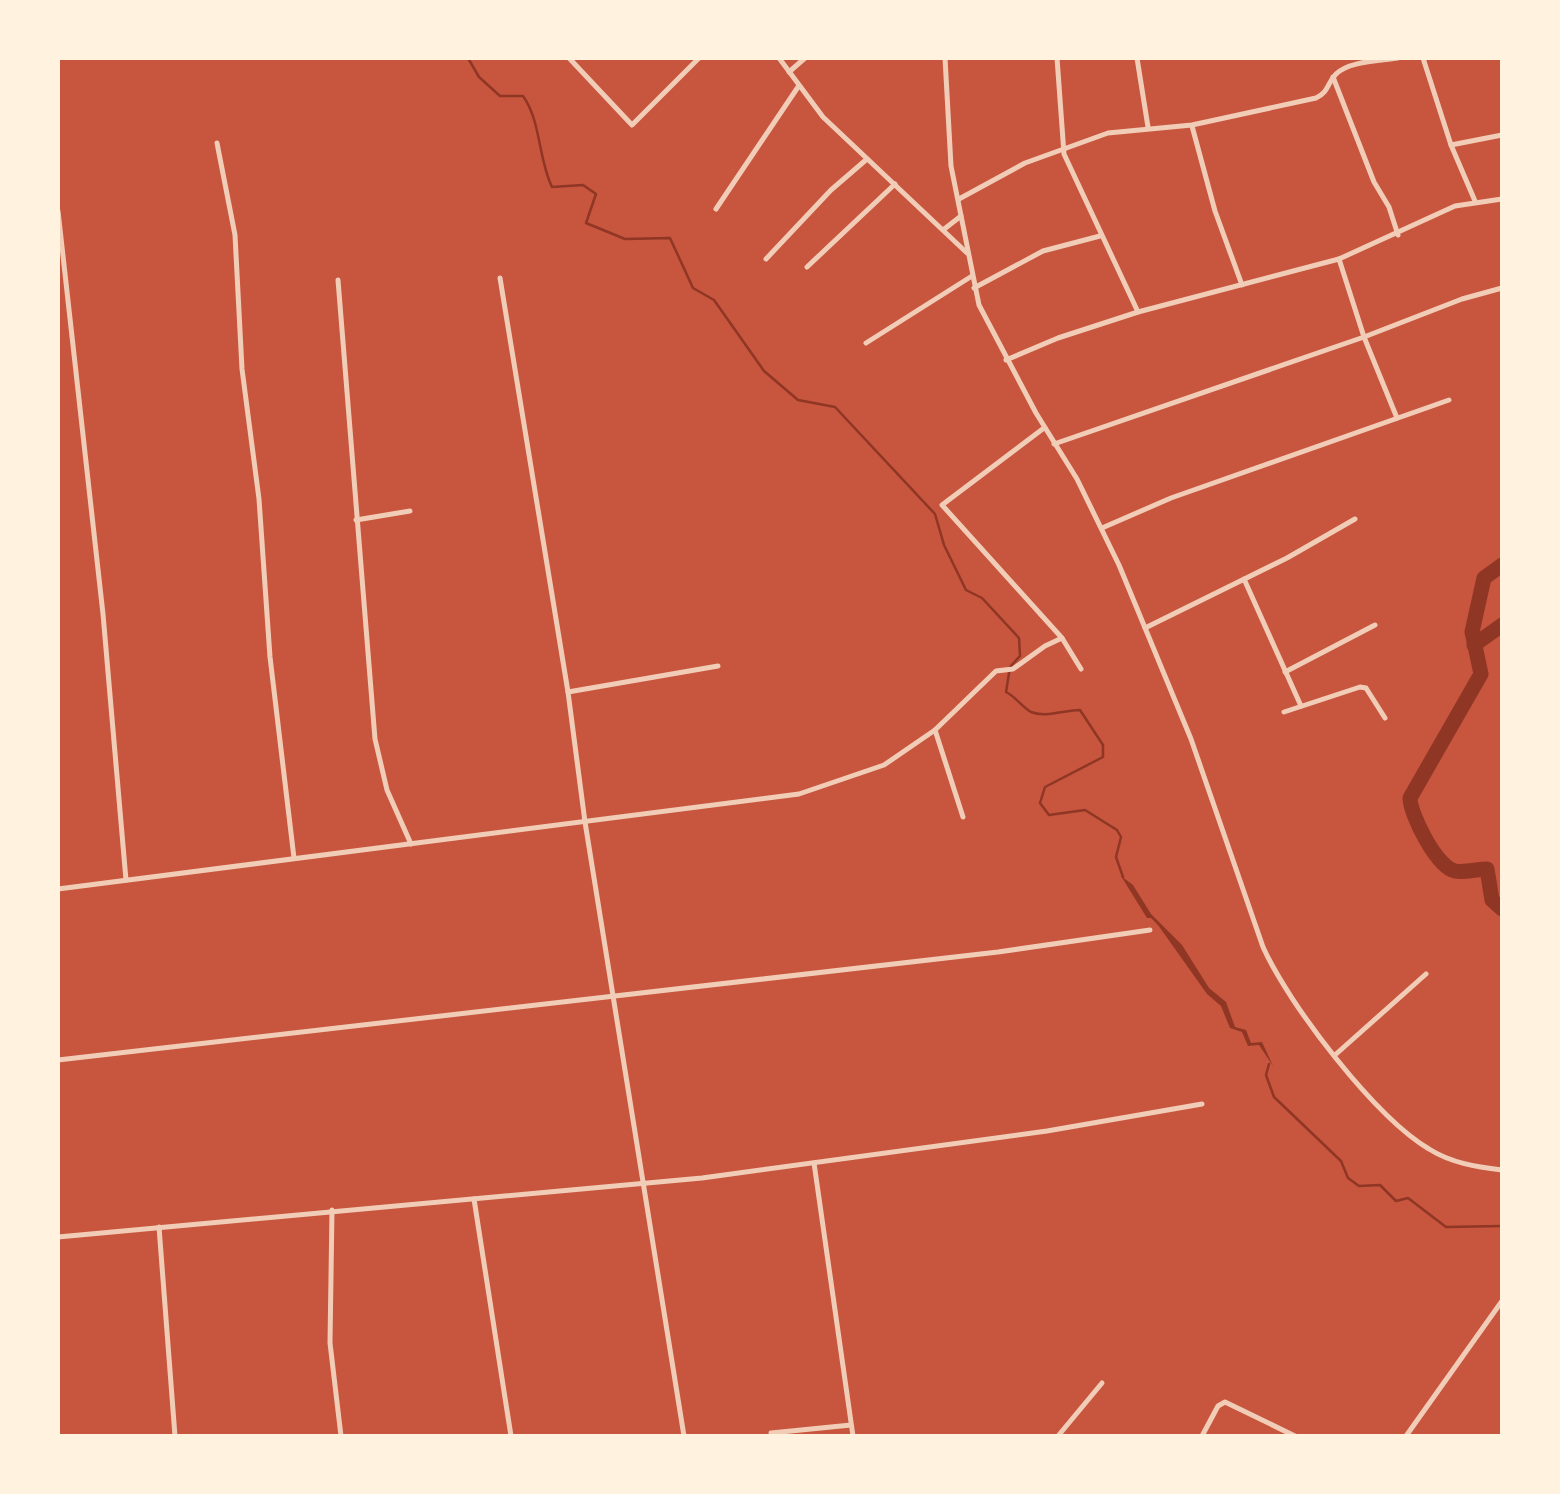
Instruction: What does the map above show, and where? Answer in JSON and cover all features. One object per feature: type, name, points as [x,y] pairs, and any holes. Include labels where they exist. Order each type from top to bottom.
[{"type":"street","points":[[569,58],[632,125],[699,58]]},
{"type":"street","points":[[778,58],[822,116],[969,254]]},
{"type":"street","points":[[788,72],[804,58]]},
{"type":"street","points":[[944,58],[952,166],[974,288],[984,318],[1102,528],[1191,739],[1263,947],[1287,993],[1404,1132],[1450,1159],[1502,1170]]},
{"type":"street","points":[[1057,58],[1062,148],[1138,312]]},
{"type":"street","points":[[1137,58],[1148,127]]},
{"type":"street","points":[[959,199],[1062,148],[1108,133],[1192,125],[1316,98],[1326,93],[1333,77],[1348,67],[1398,58]]},
{"type":"street","points":[[1423,58],[1451,145],[1475,201]]},
{"type":"street","points":[[1333,77],[1398,235]]},
{"type":"street","points":[[716,209],[799,86]]},
{"type":"street","points":[[1192,125],[1215,211],[1242,285]]},
{"type":"street","points":[[1451,145],[1502,135]]},
{"type":"street","points":[[217,143],[236,235],[242,368],[259,499],[270,657],[294,858]]},
{"type":"street","points":[[766,259],[831,190],[868,158]]},
{"type":"street","points":[[807,267],[896,184]]},
{"type":"street","points":[[1006,360],[1138,312],[1339,259],[1456,206],[1502,200]]},
{"type":"street","points":[[58,211],[103,614],[126,880]]},
{"type":"street","points":[[943,230],[961,216]]},
{"type":"street","points":[[974,288],[1043,251],[1101,236]]},
{"type":"street","points":[[1339,259],[1364,337],[1397,418]]},
{"type":"street","points":[[866,343],[972,276]]},
{"type":"street","points":[[500,278],[684,1436]]},
{"type":"street","points":[[338,280],[378,761],[396,814],[412,844]]},
{"type":"street","points":[[1054,444],[1502,288]]},
{"type":"street","points":[[1102,528],[1171,498],[1448,400]]},
{"type":"street","points":[[1044,428],[942,505],[1062,638],[1081,668]]},
{"type":"street","points":[[356,520],[410,511]]},
{"type":"street","points":[[1145,628],[1355,519]]},
{"type":"street","points":[[1244,579],[1301,706]]},
{"type":"street","points":[[1285,672],[1375,625]]},
{"type":"street","points":[[58,889],[799,794],[874,771],[935,730],[996,671],[1009,669],[1062,638]]},
{"type":"street","points":[[568,692],[718,666]]},
{"type":"street","points":[[1284,712],[1360,687],[1366,688],[1385,718]]},
{"type":"street","points":[[935,730],[964,818]]},
{"type":"street","points":[[58,1060],[998,952],[1150,930]]},
{"type":"street","points":[[1336,1054],[1426,974]]},
{"type":"street","points":[[58,1237],[644,1184],[1100,1123],[1202,1104]]},
{"type":"street","points":[[814,1163],[853,1436]]},
{"type":"street","points":[[474,1199],[512,1436]]},
{"type":"street","points":[[332,1210],[330,1343],[341,1436]]},
{"type":"street","points":[[160,1228],[175,1436]]},
{"type":"street","points":[[1406,1436],[1502,1302]]},
{"type":"street","points":[[1058,1436],[1102,1383]]},
{"type":"street","points":[[1202,1436],[1218,1406],[1225,1402],[1295,1436]]},
{"type":"street","points":[[771,1433],[851,1426]]},
{"type":"shaded area","points":[[1121,876],[1133,885],[1151,914],[1182,945],[1209,988],[1226,1002],[1235,1027],[1246,1030],[1251,1043],[1262,1042],[1273,1066],[1259,1045],[1248,1046],[1242,1032],[1230,1028],[1221,1006],[1207,994],[1158,925],[1147,918]]},
{"type":"waterway","points":[[468,58],[479,77],[500,96],[523,96],[533,117],[552,187],[583,185],[596,194],[586,223],[625,239],[670,238],[693,288],[714,300],[764,371],[798,400],[835,407],[935,514],[944,545],[966,590],[982,598],[1019,638],[1020,656],[1010,667],[1006,692],[1037,714],[1080,710],[1103,745],[1103,757],[1045,787],[1040,803],[1049,815],[1085,810],[1117,830],[1121,837],[1116,857],[1123,877]]},
{"type":"waterway","points":[[1502,565],[1484,578],[1472,632],[1481,674],[1410,798],[1419,827],[1440,861],[1455,871],[1487,869],[1492,900],[1502,909]]},
{"type":"waterway","points":[[1474,645],[1502,625]]},
{"type":"waterway","points":[[1269,1064],[1266,1075],[1274,1097],[1341,1161],[1348,1178],[1359,1186],[1380,1185],[1396,1201],[1408,1198],[1446,1227],[1502,1226]]}]
